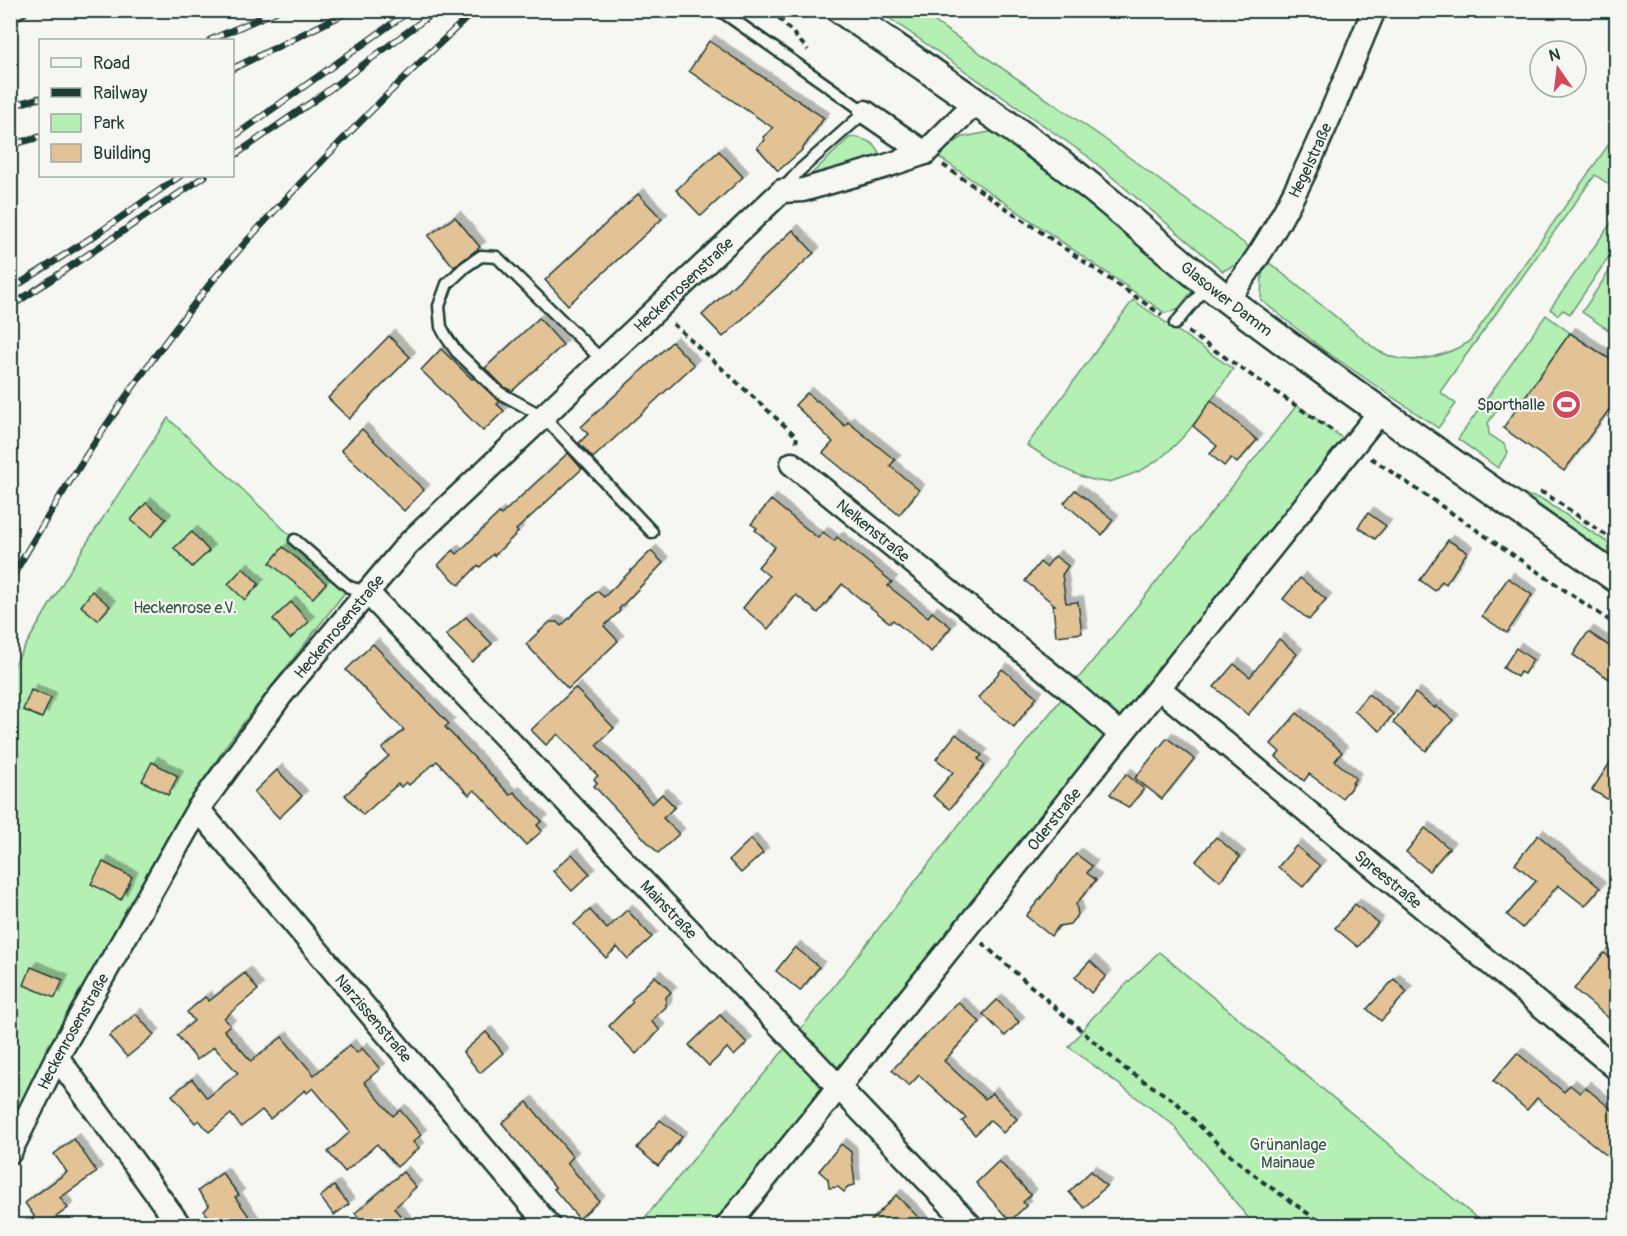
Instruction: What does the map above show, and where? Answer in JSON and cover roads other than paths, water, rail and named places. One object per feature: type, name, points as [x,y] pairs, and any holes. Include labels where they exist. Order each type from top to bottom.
[{"type":"street","name":"Glasower Damm","points":[[841,10],[1061,163],[1217,292],[1380,412],[1446,456],[1617,578]]},
{"type":"street","name":"Hegelstraße","points":[[1217,292],[1259,255],[1306,170],[1374,10]]},
{"type":"street","points":[[782,191],[803,190],[925,153],[976,102]]},
{"type":"street","points":[[866,112],[925,153]]},
{"type":"street","name":"Heckenrosenstraße","points":[[10,1152],[57,1057],[198,809],[281,695],[408,544],[782,191]]},
{"type":"street","name":"Oderstraße","points":[[727,1226],[1380,412]]},
{"type":"street","name":"Nelkenstraße","points":[[792,464],[1069,689],[1121,735]]},
{"type":"street","name":"Mainstraße","points":[[367,592],[970,1226]]},
{"type":"street","name":"Spreestraße","points":[[1160,689],[1617,1068]]},
{"type":"street","name":"Narzissenstraße","points":[[198,809],[549,1226]]},
{"type":"street","points":[[57,1057],[180,1226]]},
{"type":"lane","points":[[10,15],[22,10]]},
{"type":"lane","points":[[724,13],[866,112]]},
{"type":"lane","name":"Heckenrosenstraße","points":[[782,191],[800,170],[866,112]]},
{"type":"lane","points":[[603,361],[497,257],[482,256],[451,279],[443,291],[439,306],[441,327],[457,352],[500,393],[544,417],[652,532]]},
{"type":"lane","points":[[1175,324],[1217,292]]},
{"type":"lane","points":[[295,540],[349,586],[367,592]]},
{"type":"railway","points":[[212,39],[279,10]]},
{"type":"railway","points":[[234,68],[352,10]]},
{"type":"railway","points":[[234,137],[411,10]]},
{"type":"railway","points":[[234,156],[322,95],[437,10]]},
{"type":"railway","points":[[10,581],[104,428],[220,271],[341,141],[475,10]]},
{"type":"railway","points":[[10,106],[39,98]]},
{"type":"railway","points":[[10,145],[39,137]]},
{"type":"railway","points":[[10,290],[97,234],[179,177]]},
{"type":"railway","points":[[10,307],[204,177]]},
{"type":"place","name":"Sporthalle","points":[[1566,404]]},
{"type":"park label","name":"Heckenrose e.V.","points":[[185,607]]},
{"type":"park label","name":"Grünanlage Mainaue","points":[[1288,1153]]}]
